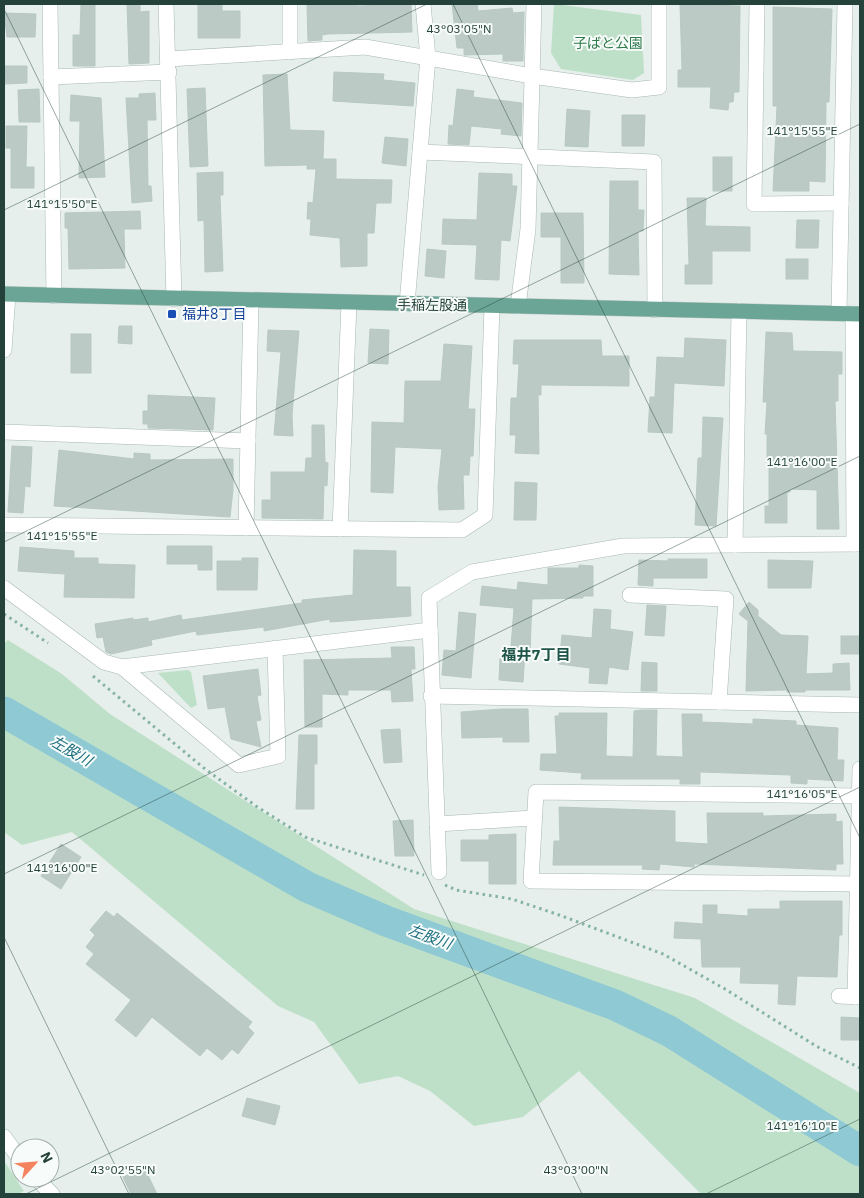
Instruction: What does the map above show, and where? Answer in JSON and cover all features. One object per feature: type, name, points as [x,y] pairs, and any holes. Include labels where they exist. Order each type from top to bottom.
[{"type":"main road","name":"手稲左股通","points":[[6,294],[851,314]]},
{"type":"street","points":[[50,4],[54,296]]},
{"type":"street","points":[[166,4],[174,299]]},
{"type":"street","points":[[290,4],[290,52]]},
{"type":"street","points":[[407,304],[428,58],[423,4]]},
{"type":"street","points":[[518,306],[528,229],[534,4]]},
{"type":"street","points":[[51,76],[290,52],[364,47],[532,76],[632,90],[659,87],[659,4]]},
{"type":"street","points":[[757,4],[754,204],[841,203]]},
{"type":"street","points":[[439,872],[431,696],[429,598],[472,572],[622,546],[857,544],[851,314],[841,203],[845,4]]},
{"type":"street","points":[[420,152],[654,162],[655,310]]},
{"type":"street","points":[[4,350],[6,294]]},
{"type":"street","points":[[246,528],[250,301]]},
{"type":"street","points":[[340,529],[349,303]]},
{"type":"street","points":[[4,525],[462,530],[485,515],[492,306]]},
{"type":"street","points":[[735,545],[739,311]]},
{"type":"street","points":[[4,432],[248,441]]},
{"type":"street","points":[[4,588],[104,662],[122,667],[430,630]]},
{"type":"street","points":[[630,595],[726,599],[719,702]]},
{"type":"street","points":[[122,667],[239,765],[278,756],[275,648]]},
{"type":"street","points":[[431,696],[860,705]]},
{"type":"street","points":[[839,996],[858,997],[860,769]]},
{"type":"street","points":[[858,884],[530,881],[536,792],[860,796]]},
{"type":"street","points":[[437,824],[534,818]]},
{"type":"green space","name":"子ばと公園","points":[[554,4],[641,15],[644,73],[633,80],[561,69],[551,53]]},
{"type":"green space","points":[[8,640],[62,674],[110,714],[414,909],[695,998],[860,1093],[860,1194],[701,1194],[579,1071],[523,1117],[474,1126],[430,1091],[398,1076],[359,1084],[314,1022],[278,1006],[72,832],[22,845],[4,832],[4,644]]},
{"type":"green space","points":[[188,670],[191,672],[197,705],[191,708],[158,673]]},
{"type":"green space","points":[[4,1161],[10,1170],[10,1188],[22,1188],[24,1191],[18,1194],[4,1194]]},
{"type":"building","points":[[81,4],[95,4],[95,66],[73,66],[73,35],[80,35]]},
{"type":"building","points":[[127,4],[140,4],[140,12],[149,11],[149,63],[129,64]]},
{"type":"building","points":[[198,4],[222,4],[222,11],[240,11],[240,38],[198,38]]},
{"type":"building","points":[[357,4],[357,6],[411,4],[412,32],[328,34],[322,35],[322,40],[308,41],[307,5]]},
{"type":"building","points":[[452,4],[477,4],[478,11],[512,8],[513,13],[524,12],[523,61],[503,61],[503,54],[464,55],[464,48],[457,48]]},
{"type":"building","points":[[680,4],[740,6],[739,92],[734,92],[733,102],[729,102],[728,110],[710,108],[711,87],[678,87],[678,70],[682,70]]},
{"type":"building","points":[[773,7],[832,9],[829,102],[826,102],[825,182],[809,181],[809,191],[773,191],[777,106],[773,106]]},
{"type":"building","points":[[4,13],[36,14],[35,37],[7,37]]},
{"type":"building","points":[[4,66],[27,66],[27,83],[4,84]]},
{"type":"building","points":[[334,72],[384,74],[383,80],[415,83],[413,106],[333,101]]},
{"type":"building","points":[[287,74],[290,130],[324,131],[323,159],[336,159],[336,179],[392,180],[391,203],[376,203],[374,233],[367,233],[367,266],[341,267],[340,238],[310,235],[311,219],[307,219],[308,202],[313,203],[316,169],[307,169],[307,165],[265,166],[263,75]]},
{"type":"building","points":[[205,88],[208,166],[190,167],[187,89]]},
{"type":"building","points":[[39,89],[40,122],[19,122],[18,90]]},
{"type":"building","points":[[457,89],[474,91],[473,97],[522,103],[521,136],[501,134],[502,129],[471,126],[469,145],[448,144],[449,125],[453,126]]},
{"type":"building","points":[[155,93],[156,120],[147,120],[148,186],[151,186],[152,201],[132,203],[126,98],[139,98],[139,94]]},
{"type":"building","points":[[71,95],[101,98],[105,177],[79,178],[80,121],[70,121]]},
{"type":"building","points":[[567,109],[590,111],[588,147],[565,146]]},
{"type":"building","points":[[622,115],[645,115],[644,146],[622,146]]},
{"type":"building","points":[[6,126],[27,126],[26,167],[34,167],[34,188],[11,188],[11,148],[6,148]]},
{"type":"building","points":[[385,137],[408,139],[406,166],[382,163]]},
{"type":"building","points":[[713,157],[732,157],[732,191],[713,191]]},
{"type":"building","points":[[223,172],[223,195],[220,195],[223,271],[205,272],[204,220],[198,221],[197,173]]},
{"type":"building","points":[[479,173],[512,174],[512,186],[517,186],[510,241],[501,240],[499,280],[475,279],[477,245],[442,244],[443,219],[477,220]]},
{"type":"building","points":[[610,181],[638,181],[638,210],[644,210],[643,231],[638,231],[639,275],[609,274]]},
{"type":"building","points":[[687,198],[706,198],[705,226],[750,227],[750,251],[712,251],[712,284],[685,284],[685,265],[689,265]]},
{"type":"building","points":[[140,211],[141,229],[124,229],[125,268],[69,269],[68,228],[65,228],[65,213]]},
{"type":"building","points":[[541,213],[583,213],[584,283],[561,283],[561,237],[541,237]]},
{"type":"building","points":[[797,220],[819,220],[818,248],[796,248]]},
{"type":"building","points":[[427,249],[446,251],[444,278],[425,276]]},
{"type":"building","points":[[786,259],[808,259],[808,279],[786,279]]},
{"type":"building","points":[[119,326],[132,326],[132,344],[118,343]]},
{"type":"building","points":[[370,329],[389,330],[388,364],[368,363]]},
{"type":"building","points":[[268,330],[299,331],[292,415],[293,436],[274,435],[281,352],[267,351]]},
{"type":"building","points":[[766,332],[792,333],[793,351],[842,352],[842,374],[838,374],[838,401],[835,401],[839,529],[817,529],[817,490],[790,489],[790,492],[787,492],[787,523],[765,523],[765,506],[769,506],[769,463],[767,463],[767,434],[765,434],[767,402],[763,402]]},
{"type":"building","points":[[71,334],[91,334],[91,373],[71,373]]},
{"type":"building","points":[[685,338],[726,340],[724,386],[674,383],[672,433],[648,432],[650,397],[655,397],[657,357],[684,358]]},
{"type":"building","points":[[514,340],[601,340],[602,356],[629,356],[629,386],[541,385],[541,395],[538,395],[539,454],[515,453],[516,435],[510,435],[511,398],[517,398],[519,364],[513,364]]},
{"type":"building","points":[[444,344],[472,346],[468,409],[475,409],[473,456],[470,456],[469,475],[463,475],[464,509],[439,510],[438,487],[442,449],[395,447],[393,493],[371,492],[372,422],[404,423],[405,381],[441,381]]},
{"type":"building","points":[[148,395],[215,398],[213,430],[148,428],[148,424],[143,424],[143,411],[148,411]]},
{"type":"building","points":[[703,417],[723,418],[716,526],[695,525],[698,458],[702,458]]},
{"type":"building","points":[[312,425],[324,425],[325,462],[328,463],[327,486],[324,485],[323,519],[262,518],[262,500],[271,500],[271,472],[305,472],[306,458],[312,458]]},
{"type":"building","points":[[12,446],[32,447],[30,487],[25,486],[23,513],[8,512]]},
{"type":"building","points":[[59,450],[134,459],[134,453],[150,454],[150,460],[233,459],[233,490],[230,517],[54,506]]},
{"type":"building","points":[[515,482],[537,483],[536,520],[514,520]]},
{"type":"building","points":[[167,546],[212,546],[212,570],[198,570],[198,564],[167,564]]},
{"type":"building","points":[[20,547],[74,551],[74,558],[98,558],[98,564],[135,565],[134,598],[64,597],[65,574],[18,571]]},
{"type":"building","points":[[354,550],[396,551],[396,587],[410,587],[411,616],[330,622],[330,619],[264,631],[264,627],[197,635],[196,631],[151,640],[152,645],[111,654],[106,652],[103,637],[97,638],[95,624],[133,618],[133,620],[148,618],[148,622],[181,615],[182,620],[302,603],[302,600],[353,595]]},
{"type":"building","points":[[242,558],[258,558],[257,590],[217,590],[217,561],[242,561]]},
{"type":"building","points":[[668,559],[707,559],[707,578],[653,578],[653,586],[638,585],[639,560],[668,561]]},
{"type":"building","points":[[768,560],[813,561],[811,588],[768,588]]},
{"type":"building","points":[[579,565],[593,566],[593,596],[583,596],[583,598],[532,599],[530,652],[525,651],[523,682],[499,680],[500,658],[510,659],[514,608],[480,605],[482,586],[517,590],[518,582],[548,585],[548,568],[579,568]]},
{"type":"building","points":[[749,602],[758,610],[758,616],[781,635],[808,636],[806,674],[833,673],[833,664],[849,663],[850,690],[805,690],[805,692],[787,692],[787,690],[746,691],[748,621],[739,614]]},
{"type":"building","points":[[647,605],[666,606],[664,636],[645,635]]},
{"type":"building","points":[[594,609],[611,610],[610,629],[633,632],[628,670],[609,667],[607,684],[589,683],[590,668],[559,664],[562,635],[592,638]]},
{"type":"building","points":[[459,612],[476,614],[471,678],[442,675],[444,650],[456,651]]},
{"type":"building","points":[[841,636],[860,636],[860,654],[841,654]]},
{"type":"building","points":[[391,647],[414,647],[415,669],[411,669],[413,701],[392,702],[391,690],[348,690],[348,695],[322,694],[322,727],[305,727],[304,660],[392,658]]},
{"type":"building","points":[[642,662],[657,663],[657,691],[641,691]]},
{"type":"building","points":[[258,669],[261,695],[257,696],[261,720],[256,721],[261,747],[231,739],[225,707],[208,709],[203,676]]},
{"type":"building","points":[[528,709],[529,742],[503,742],[503,737],[462,738],[461,712]]},
{"type":"building","points":[[657,710],[656,756],[683,757],[682,714],[702,714],[702,722],[753,724],[753,719],[796,721],[796,725],[838,728],[837,760],[844,760],[843,781],[807,779],[807,784],[791,783],[791,775],[700,772],[700,784],[680,784],[680,779],[581,779],[582,773],[540,770],[541,754],[557,754],[555,716],[559,716],[559,713],[607,713],[606,756],[633,757],[634,711]]},
{"type":"building","points":[[400,729],[402,762],[384,763],[381,730]]},
{"type":"building","points":[[299,735],[317,735],[317,764],[314,764],[314,809],[296,809]]},
{"type":"building","points":[[559,807],[675,811],[675,842],[708,844],[707,813],[763,813],[763,816],[836,814],[836,822],[842,821],[843,864],[836,864],[836,870],[694,864],[694,867],[660,864],[659,870],[642,869],[643,865],[553,865],[554,841],[560,841]]},
{"type":"building","points":[[413,820],[414,856],[395,856],[393,821]]},
{"type":"building","points":[[516,834],[516,884],[489,884],[489,861],[461,861],[461,840],[489,840],[489,835]]},
{"type":"building","points":[[61,844],[81,857],[61,889],[41,876]]},
{"type":"building","points":[[780,901],[842,901],[842,935],[839,935],[837,977],[797,976],[795,1005],[778,1004],[779,984],[740,983],[741,967],[702,967],[701,939],[674,938],[675,922],[703,924],[703,905],[717,905],[717,914],[748,916],[748,909],[780,909]]},
{"type":"building","points":[[106,911],[114,917],[117,913],[252,1022],[248,1027],[254,1033],[238,1054],[232,1049],[222,1060],[207,1048],[200,1056],[152,1017],[136,1037],[115,1020],[131,1000],[86,964],[94,954],[86,947],[95,935],[90,930]]},
{"type":"building","points":[[841,1017],[860,1018],[860,1040],[841,1040]]},
{"type":"building","points":[[247,1098],[280,1106],[275,1125],[242,1116]]},
{"type":"building","points":[[144,1167],[157,1194],[131,1194],[123,1177]]},
{"type":"waterway","name":"左股川","points":[[4,712],[307,887],[386,921],[615,1005],[669,1031],[860,1151]]},
{"type":"place","name":"福井8丁目","points":[[172,314]]},
{"type":"district","name":"福井7丁目","points":[[536,655]]}]
